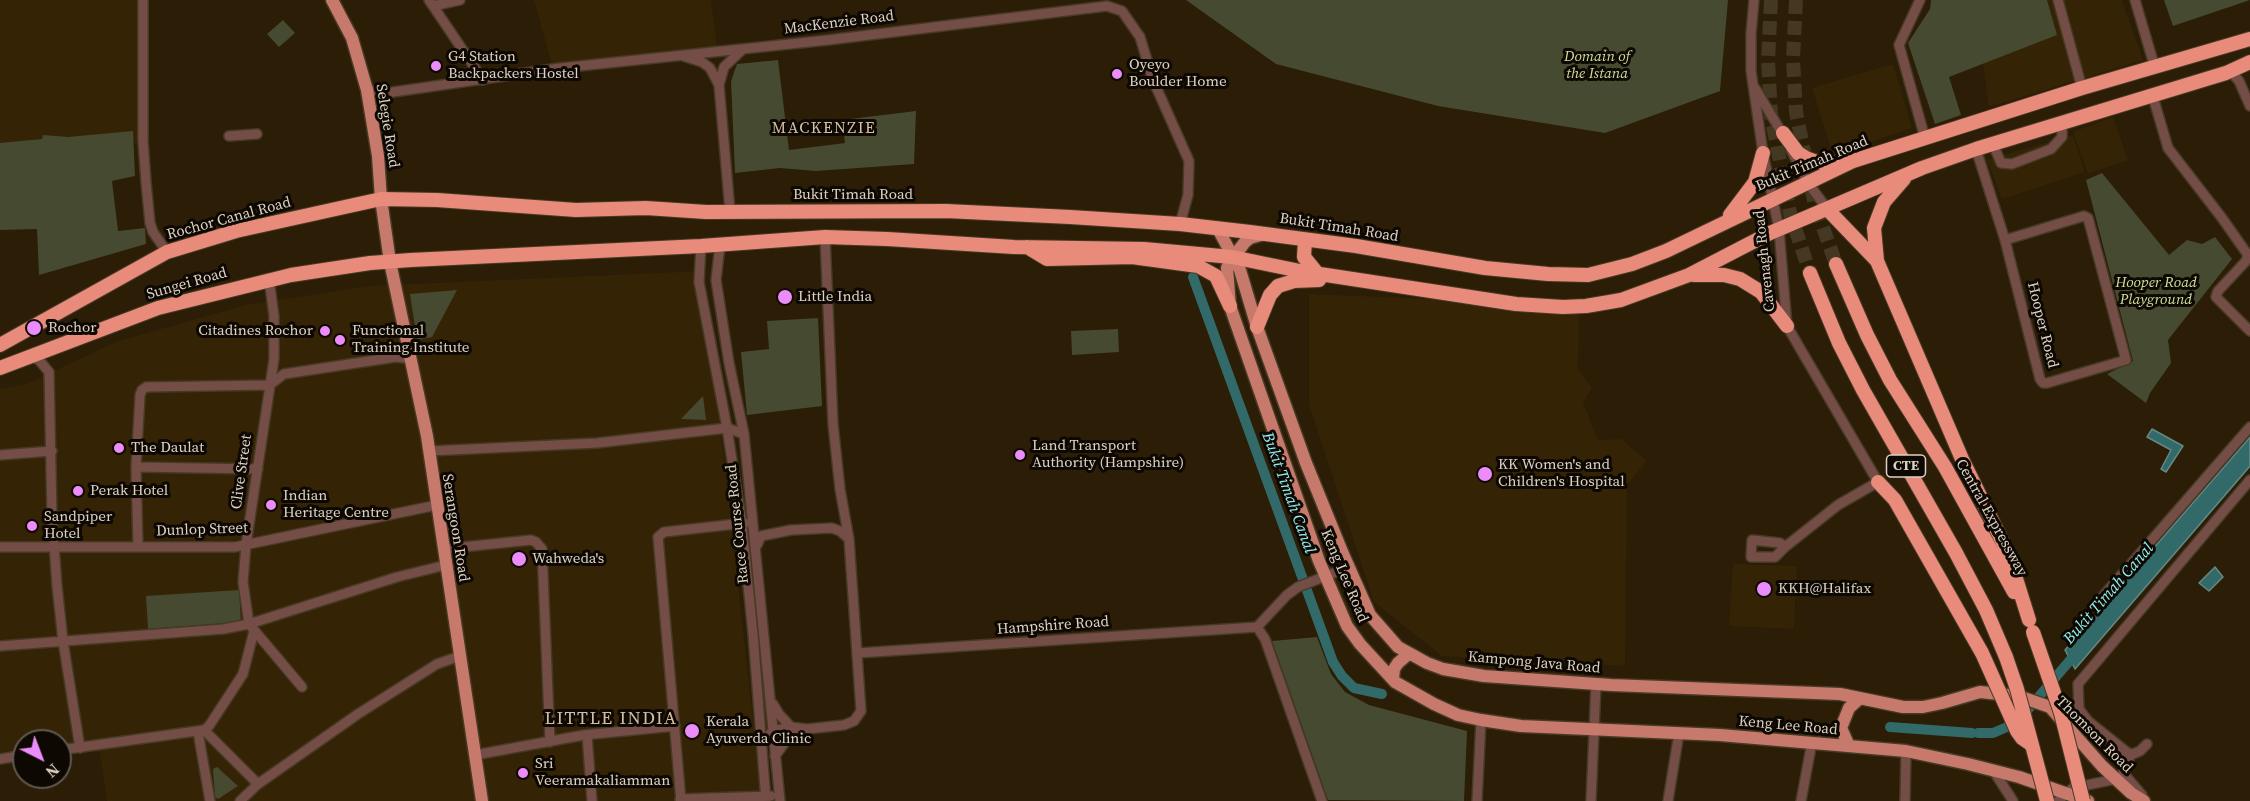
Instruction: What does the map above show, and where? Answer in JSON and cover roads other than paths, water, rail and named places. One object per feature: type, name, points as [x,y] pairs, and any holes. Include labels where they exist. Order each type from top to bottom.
[{"type":"highway","points":[[2188,58],[2250,29]]},
{"type":"highway","name":"Bukit Timah Road","points":[[381,199],[576,210],[646,208],[730,211],[946,211],[1180,224],[1268,234],[1485,268],[1588,275],[1641,261],[1853,161],[2082,88],[2250,39]]},
{"type":"highway","points":[[2229,73],[2250,62]]},
{"type":"highway","points":[[390,262],[720,245],[825,237],[887,238],[1027,247],[1144,249],[1232,257],[1317,273],[1516,304],[1586,306],[1621,300],[1689,275],[1779,229],[1907,175],[1976,149],[2229,73],[2250,70]]},
{"type":"highway","points":[[1783,133],[1798,153],[1806,158],[1817,162],[1853,161]]},
{"type":"highway","points":[[1725,221],[1750,192],[1764,153]]},
{"type":"highway","points":[[1907,175],[1884,202],[1874,228],[1877,261],[1962,459],[2008,553],[2031,626]]},
{"type":"highway","name":"Rochor Canal Road","points":[[1,342],[167,252],[236,231],[381,199]]},
{"type":"highway","points":[[1828,210],[1877,261]]},
{"type":"highway","points":[[1305,240],[1304,257],[1317,273]]},
{"type":"highway","points":[[1027,247],[1047,260],[1132,257],[1198,266],[1216,276],[1230,306]]},
{"type":"highway","name":"Sungei Road","points":[[0,368],[158,308],[268,279],[390,262]]},
{"type":"highway","name":"Central Expressway","points":[[1836,264],[1867,335],[1890,380],[1945,467],[2031,626],[2061,712],[2083,801]]},
{"type":"highway","name":"CTE","points":[[1810,273],[1839,343],[1858,381],[1986,610],[2006,657],[2047,801]]},
{"type":"highway","points":[[1689,275],[1724,274],[1740,279],[1761,292],[1787,326]]},
{"type":"highway","points":[[1257,327],[1270,295],[1278,286],[1294,281],[1348,278]]},
{"type":"highway","points":[[1878,482],[1895,500],[1982,652],[2019,735],[2032,745]]},
{"type":"main road","name":"Selegie Road","points":[[332,0],[352,38],[367,90],[378,156],[381,199],[390,262]]},
{"type":"main road","name":"Kampong Java Road","points":[[1218,229],[1240,270],[1257,327],[1306,463],[1349,567],[1370,615],[1398,647],[1427,663],[1456,672],[1484,676],[1596,684],[1840,694],[1903,707],[1923,707],[1980,692],[2023,698]]},
{"type":"main road","points":[[1232,257],[1238,248],[1250,238],[1268,234]]},
{"type":"main road","name":"Keng Lee Road","points":[[1232,257],[1227,268],[1230,306],[1321,578],[1347,626],[1360,644],[1393,679],[1434,704],[1458,715],[1481,720],[1521,726],[1679,733],[1906,751],[1993,770]]},
{"type":"main road","name":"Serangoon Road","points":[[390,262],[407,358],[429,451],[481,800]]},
{"type":"main road","points":[[1393,679],[1394,669],[1398,663],[1412,654]]},
{"type":"main road","name":"Thomson Road","points":[[2023,698],[2050,707],[2116,779],[2131,793],[2146,801]]},
{"type":"main road","points":[[1849,746],[1841,728],[1849,708],[1859,699]]},
{"type":"main road","points":[[1993,770],[2088,801]]},
{"type":"street","points":[[143,0],[143,141],[146,182],[150,223],[153,232],[167,252]]},
{"type":"street","points":[[460,0],[431,3],[483,80]]},
{"type":"street","points":[[1122,0],[1122,11],[1140,37],[1153,80],[1188,161],[1188,195],[1180,224]]},
{"type":"street","name":"Cavenagh Road","points":[[1754,0],[1751,34],[1753,86],[1779,229],[1787,326],[1878,482]]},
{"type":"street","points":[[1920,0],[1899,45],[1925,138]]},
{"type":"street","points":[[2058,0],[2082,88]]},
{"type":"street","points":[[2135,0],[2155,68]]},
{"type":"street","name":"MacKenzie Road","points":[[367,90],[386,93],[560,68],[744,49],[1096,7],[1107,6],[1122,11]]},
{"type":"street","points":[[730,211],[719,85],[724,67],[733,56],[744,49]]},
{"type":"street","points":[[681,55],[702,62],[710,68],[719,85]]},
{"type":"street","points":[[2229,73],[2239,81],[2250,106]]},
{"type":"street","points":[[1753,86],[1783,133],[1808,183],[1828,210]]},
{"type":"street","points":[[2152,97],[2169,148],[2248,255],[2246,261],[2218,291],[2216,297],[2250,331]]},
{"type":"street","points":[[1994,144],[2001,163],[2012,164],[2052,149],[2062,137],[2062,124]]},
{"type":"street","points":[[229,136],[257,134]]},
{"type":"street","name":"Hooper Road","points":[[1976,149],[2004,240],[2043,383],[2126,360],[2088,218],[2084,216],[2004,240]]},
{"type":"street","points":[[775,756],[791,734],[807,729],[844,725],[854,721],[859,716],[862,704],[849,539],[840,489],[833,424],[825,237]]},
{"type":"street","name":"Race Course Road","points":[[720,245],[716,280],[744,434],[780,798]]},
{"type":"street","name":"Race Course Road","points":[[701,246],[699,282],[727,428],[742,525],[766,798]]},
{"type":"street","name":"Clive Street","points":[[251,627],[243,576],[258,469],[274,381],[274,316],[268,279]]},
{"type":"street","points":[[710,339],[725,337]]},
{"type":"street","points":[[31,357],[39,360],[50,372],[54,547],[63,641],[80,748]]},
{"type":"street","points":[[138,547],[136,467],[140,395],[147,387],[274,381],[396,362],[407,358]]},
{"type":"street","points":[[2104,595],[2250,427]]},
{"type":"street","points":[[429,451],[597,443],[727,428],[744,434]]},
{"type":"street","points":[[0,455],[52,451]]},
{"type":"street","points":[[136,467],[258,469]]},
{"type":"street","points":[[2146,801],[2124,773],[2128,758],[2120,748],[2082,715],[2077,698],[2078,684],[2250,480]]},
{"type":"street","points":[[1785,547],[1839,505],[1878,482]]},
{"type":"street","name":"Dunlop Street","points":[[0,547],[246,545],[437,505]]},
{"type":"street","points":[[753,517],[742,525],[680,529],[662,533],[658,539],[680,800],[780,798]]},
{"type":"street","points":[[756,547],[761,536],[791,530],[832,528],[840,531],[849,539]]},
{"type":"street","points":[[443,549],[531,540],[540,545],[550,742]]},
{"type":"street","points":[[0,646],[251,627],[397,577],[446,566]]},
{"type":"street","points":[[1322,801],[1265,639],[1257,627],[1287,595],[1298,587],[1349,567]]},
{"type":"street","points":[[251,627],[302,687]]},
{"type":"street","points":[[72,749],[201,731],[209,726],[243,674],[251,627]]},
{"type":"street","name":"Hampshire Road","points":[[858,652],[1257,627]]},
{"type":"street","points":[[240,801],[258,784],[358,714],[437,664],[460,656]]},
{"type":"street","points":[[1591,801],[1596,684]]},
{"type":"street","points":[[770,700],[791,727]]},
{"type":"street","points":[[1477,801],[1481,720]]},
{"type":"street","points":[[476,755],[587,735],[675,726]]},
{"type":"street","points":[[763,751],[766,739],[773,731],[791,727],[807,729]]},
{"type":"street","points":[[201,731],[258,784]]},
{"type":"street","points":[[201,731],[210,801]]},
{"type":"street","points":[[1668,801],[1679,733]]},
{"type":"street","points":[[587,735],[592,801]]},
{"type":"street","points":[[1801,801],[1812,742]]},
{"type":"street","points":[[2120,748],[2133,754],[2146,744]]},
{"type":"street","points":[[1905,801],[1906,751]]},
{"type":"street","points":[[1993,770],[2013,801]]},
{"type":"street","points":[[2058,801],[2073,788],[2116,779]]},
{"type":"water","points":[[2152,429],[2183,446],[2166,472],[2161,469],[2171,450],[2147,437]]},
{"type":"water","points":[[2250,437],[2250,466],[2075,669],[2065,650]]},
{"type":"water","points":[[2215,567],[2223,577],[2209,591],[2199,583]]},
{"type":"waterway","name":"Bukit Timah Canal","points":[[1193,277],[1333,662],[1354,688],[1382,694]]},
{"type":"waterway","name":"Bukit Timah Canal","points":[[1978,733],[1993,733],[2007,727],[2024,714],[2078,651]]},
{"type":"waterway","name":"Bukit Timah Canal","points":[[1890,727],[1972,733]]},
{"type":"tunnel","points":[[1771,0],[1768,61],[1771,115],[1790,213],[1810,273]]},
{"type":"tunnel","points":[[1796,0],[1793,59],[1796,112],[1815,205],[1836,264]]},
{"type":"place","name":"G4 Station Backpackers Hostel","points":[[436,66]]},
{"type":"place","name":"Oyeyo Boulder Home","points":[[1117,74]]},
{"type":"place","name":"Little India","points":[[785,297]]},
{"type":"place","name":"Rochor","points":[[34,328]]},
{"type":"place","name":"Citadines Rochor","points":[[325,331]]},
{"type":"place","name":"Functional Training Institute","points":[[340,340]]},
{"type":"place","name":"The Daulat","points":[[119,448]]},
{"type":"place","name":"Land Transport Authority (Hampshire)","points":[[1020,455]]},
{"type":"place","name":"KK Women's and Children's Hospital","points":[[1485,474]]},
{"type":"place","name":"Perak Hotel","points":[[78,491]]},
{"type":"place","name":"Indian Heritage Centre","points":[[271,505]]},
{"type":"place","name":"Sandpiper Hotel","points":[[32,526]]},
{"type":"place","name":"Wahweda's","points":[[519,559]]},
{"type":"place","name":"KKH@Halifax","points":[[1764,589]]},
{"type":"place","name":"Kerala Ayuverda Clinic","points":[[692,731]]},
{"type":"place","name":"Sri Veeramakaliamman","points":[[523,773]]},
{"type":"district","name":"MACKENZIE","points":[[824,129]]},
{"type":"district","name":"LITTLE INDIA","points":[[611,719]]},
{"type":"park label","name":"Domain of the Istana","points":[[1597,66]]},
{"type":"park label","name":"Hooper Road Playground","points":[[2156,292]]}]
